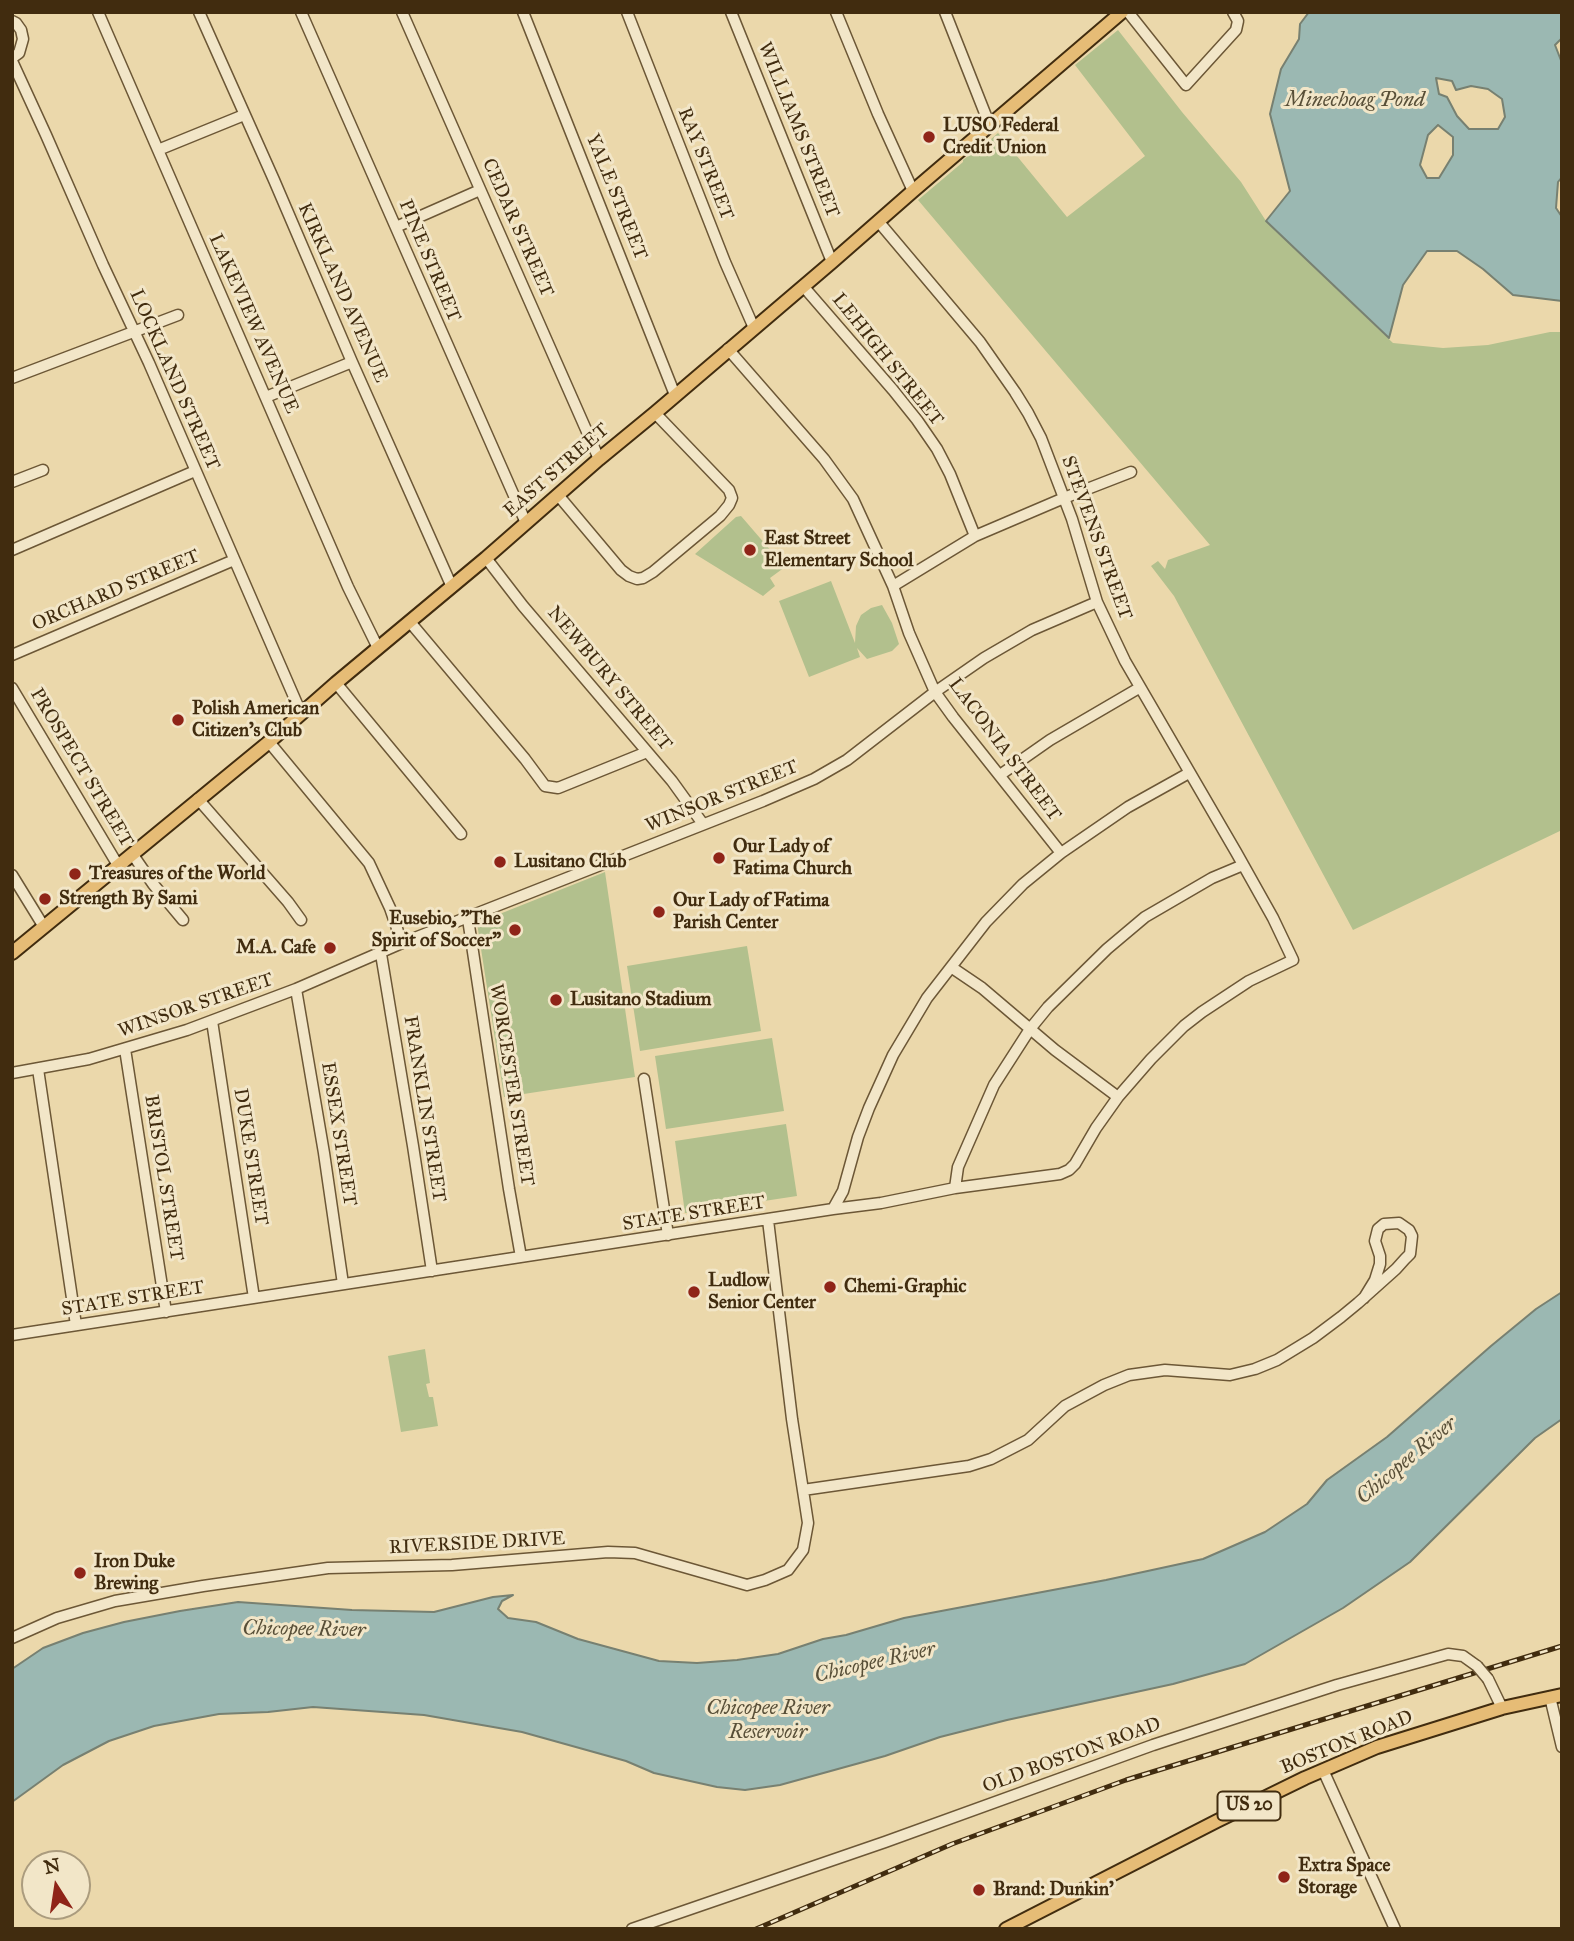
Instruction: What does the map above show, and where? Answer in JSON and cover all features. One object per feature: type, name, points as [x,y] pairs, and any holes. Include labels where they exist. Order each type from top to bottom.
[{"type":"main road","name":"EAST STREET","points":[[12,953],[119,867],[452,587],[1122,12]]},
{"type":"main road","name":"BOSTON ROAD","points":[[1006,1929],[1217,1821],[1377,1747],[1502,1709],[1556,1696]]},
{"type":"street","name":"LAKEVIEW AVENUE","points":[[98,12],[348,587],[378,648]]},
{"type":"street","name":"KIRKLAND AVENUE","points":[[199,12],[452,587]]},
{"type":"street","name":"PINE STREET","points":[[301,12],[526,523]]},
{"type":"street","name":"CEDAR STREET","points":[[402,12],[599,459]]},
{"type":"street","name":"RAY STREET","points":[[627,12],[754,328]]},
{"type":"street","name":"WILLIAMS STREET","points":[[731,12],[832,262]]},
{"type":"street","points":[[836,12],[913,191]]},
{"type":"street","points":[[945,12],[990,126]]},
{"type":"street","points":[[1128,12],[1186,85],[1236,30],[1238,21],[1233,12]]},
{"type":"street","name":"YALE STREET","points":[[526,13],[675,396]]},
{"type":"street","name":"LOCKLAND STREET","points":[[12,21],[21,30],[23,39],[19,53],[12,60],[135,331],[302,713]]},
{"type":"street","points":[[158,150],[244,115]]},
{"type":"street","points":[[396,228],[480,190]]},
{"type":"street","name":"STEVENS STREET","points":[[878,222],[980,342],[1000,369],[1041,438],[1075,530],[1097,602],[1139,688],[1243,865],[1293,960]]},
{"type":"street","name":"LEHIGH STREET","points":[[803,286],[893,390],[923,430],[950,474],[975,536]]},
{"type":"street","points":[[12,378],[178,315]]},
{"type":"street","name":"LACONIA STREET","points":[[729,349],[824,459],[853,499],[893,586],[909,633],[935,692],[1061,852]]},
{"type":"street","points":[[266,397],[352,362]]},
{"type":"street","points":[[558,495],[621,570],[637,579],[653,572],[720,516],[732,498],[729,490],[655,413]]},
{"type":"street","points":[[12,482],[43,470]]},
{"type":"street","points":[[12,550],[195,471]]},
{"type":"street","points":[[893,586],[975,536],[1131,472]]},
{"type":"street","name":"NEWBURY STREET","points":[[486,558],[523,606],[672,781],[703,824]]},
{"type":"street","name":"ORCHARD STREET","points":[[12,655],[234,560]]},
{"type":"street","name":"WINSOR STREET","points":[[12,1073],[89,1059],[158,1040],[212,1021],[763,801],[830,770],[984,658],[1032,630],[1097,602]]},
{"type":"street","points":[[410,622],[545,786],[558,788],[647,752]]},
{"type":"street","points":[[336,683],[461,834]]},
{"type":"street","name":"PROSPECT STREET","points":[[12,688],[119,867]]},
{"type":"street","points":[[1000,775],[1050,740],[1139,688]]},
{"type":"street","points":[[269,742],[369,863],[390,908],[402,943]]},
{"type":"street","points":[[833,1209],[843,1191],[869,1108],[893,1055],[927,998],[986,922],[1023,884],[1061,852],[1128,807],[1189,773]]},
{"type":"street","points":[[198,799],[301,920]]},
{"type":"street","points":[[132,855],[183,920]]},
{"type":"street","points":[[955,1188],[958,1167],[1004,1067],[1048,1007],[1107,949],[1145,917],[1212,878],[1243,865]]},
{"type":"street","points":[[12,875],[44,927]]},
{"type":"street","name":"WORCESTER STREET","points":[[468,919],[521,1257]]},
{"type":"street","name":"FRANKLIN STREET","points":[[381,954],[432,1271]]},
{"type":"street","name":"STATE STREET","points":[[12,1335],[881,1203],[1069,1170],[1118,1097],[1168,1041],[1202,1012],[1249,981],[1293,960]]},
{"type":"street","points":[[951,967],[982,988],[1118,1097]]},
{"type":"street","name":"ESSEX STREET","points":[[296,989],[343,1284]]},
{"type":"street","name":"DUKE STREET","points":[[212,1021],[254,1298]]},
{"type":"street","name":"BRISTOL STREET","points":[[125,1049],[166,1312]]},
{"type":"street","points":[[38,1069],[76,1325]]},
{"type":"street","points":[[644,1079],[668,1234]]},
{"type":"street","name":"RIVERSIDE DRIVE","points":[[12,1638],[57,1618],[115,1601],[328,1568],[452,1565],[608,1552],[635,1553],[747,1584],[788,1570],[803,1549],[808,1523],[792,1419],[768,1220]]},
{"type":"street","points":[[803,1490],[969,1466],[991,1459],[1028,1440],[1065,1406],[1129,1375],[1165,1370],[1230,1375],[1255,1369],[1293,1352],[1364,1298],[1410,1254],[1412,1236],[1409,1230],[1399,1223],[1384,1224],[1378,1229],[1375,1241],[1380,1264],[1375,1280],[1364,1298]]},
{"type":"street","name":"OLD BOSTON ROAD","points":[[632,1929],[898,1838],[1153,1745],[1440,1655],[1458,1654],[1477,1666],[1488,1679],[1502,1709]]},
{"type":"street","points":[[1556,1696],[1562,1747]]},
{"type":"street","points":[[1323,1770],[1395,1929]]},
{"type":"green space","points":[[1118,30],[1241,182],[1266,221],[1393,343],[1443,348],[1488,345],[1562,332],[1562,830],[1353,930],[1174,596],[1151,566],[1158,561],[1165,569],[1168,560],[1210,545],[918,200],[998,133],[1067,217],[1145,156],[1075,65]]},
{"type":"green space","points":[[741,516],[785,567],[770,578],[775,586],[763,596],[695,554],[736,517]]},
{"type":"green space","points":[[831,581],[855,643],[856,626],[861,615],[882,605],[899,644],[892,651],[867,659],[857,648],[860,657],[809,677],[779,601]]},
{"type":"green space","name":"Lusitano Stadium","points":[[605,872],[635,1077],[504,1097],[477,923]]},
{"type":"green space","points":[[747,946],[761,1031],[640,1051],[627,966]]},
{"type":"green space","points":[[772,1038],[784,1111],[666,1129],[655,1056]]},
{"type":"green space","points":[[786,1124],[797,1196],[685,1213],[675,1141]]},
{"type":"green space","points":[[425,1349],[430,1383],[426,1384],[429,1397],[433,1397],[438,1426],[401,1432],[388,1356]]},
{"type":"water","name":"Minechoag Pond","points":[[1309,12],[1562,12],[1562,38],[1555,45],[1562,63],[1562,177],[1558,182],[1556,208],[1562,217],[1562,301],[1513,295],[1457,251],[1427,251],[1403,285],[1389,338],[1266,221],[1290,191],[1270,114],[1281,69],[1299,39],[1300,24]],"holes":[[[1436,78],[1452,81],[1456,90],[1471,86],[1488,89],[1502,99],[1505,117],[1498,129],[1469,129],[1457,116],[1447,97],[1439,94]],[[1438,125],[1453,137],[1453,155],[1439,178],[1427,178],[1420,165],[1428,135]]]},
{"type":"water","name":"Chicopee River Reservoir","points":[[1562,1292],[1562,1419],[1535,1438],[1410,1562],[1343,1608],[1245,1664],[1173,1684],[1007,1720],[940,1737],[885,1756],[780,1785],[745,1790],[717,1787],[654,1773],[626,1761],[522,1732],[424,1715],[313,1707],[219,1714],[154,1726],[109,1741],[63,1765],[12,1802],[12,1669],[43,1648],[124,1622],[238,1602],[352,1610],[434,1612],[493,1597],[513,1595],[502,1601],[498,1609],[508,1618],[536,1622],[578,1639],[659,1661],[697,1663],[778,1654],[904,1618],[1203,1559],[1265,1532],[1307,1504],[1327,1480],[1387,1437],[1491,1346],[1536,1309]]},
{"type":"railway","points":[[756,1929],[952,1844],[1126,1780],[1562,1646]]},
{"type":"place","name":"LUSO Federal Credit Union","points":[[929,137]]},
{"type":"place","name":"East Street Elementary School","points":[[750,550]]},
{"type":"place","name":"Polish American Citizen's Club","points":[[178,720]]},
{"type":"place","name":"Our Lady of Fatima Church","points":[[719,858]]},
{"type":"place","name":"Lusitano Club","points":[[500,862]]},
{"type":"place","name":"Treasures of the World","points":[[75,874]]},
{"type":"place","name":"Strength By Sami","points":[[45,899]]},
{"type":"place","name":"Our Lady of Fatima Parish Center","points":[[659,912]]},
{"type":"place","name":"Eusebio, \"The Spirit of Soccer\"","points":[[515,930]]},
{"type":"place","name":"M.A. Cafe","points":[[330,948]]},
{"type":"place","name":"Lusitano Stadium","points":[[556,1000]]},
{"type":"place","name":"Chemi-Graphic","points":[[830,1287]]},
{"type":"place","name":"Ludlow Senior Center","points":[[694,1292]]},
{"type":"place","name":"Iron Duke Brewing","points":[[80,1573]]},
{"type":"place","name":"Extra Space Storage","points":[[1284,1877]]},
{"type":"place","name":"Brand: Dunkin'","points":[[979,1890]]},
{"type":"water label","name":"Chicopee River","points":[[1407,1461]]},
{"type":"water label","name":"Chicopee River","points":[[304,1630]]},
{"type":"water label","name":"Chicopee River","points":[[875,1663]]}]
